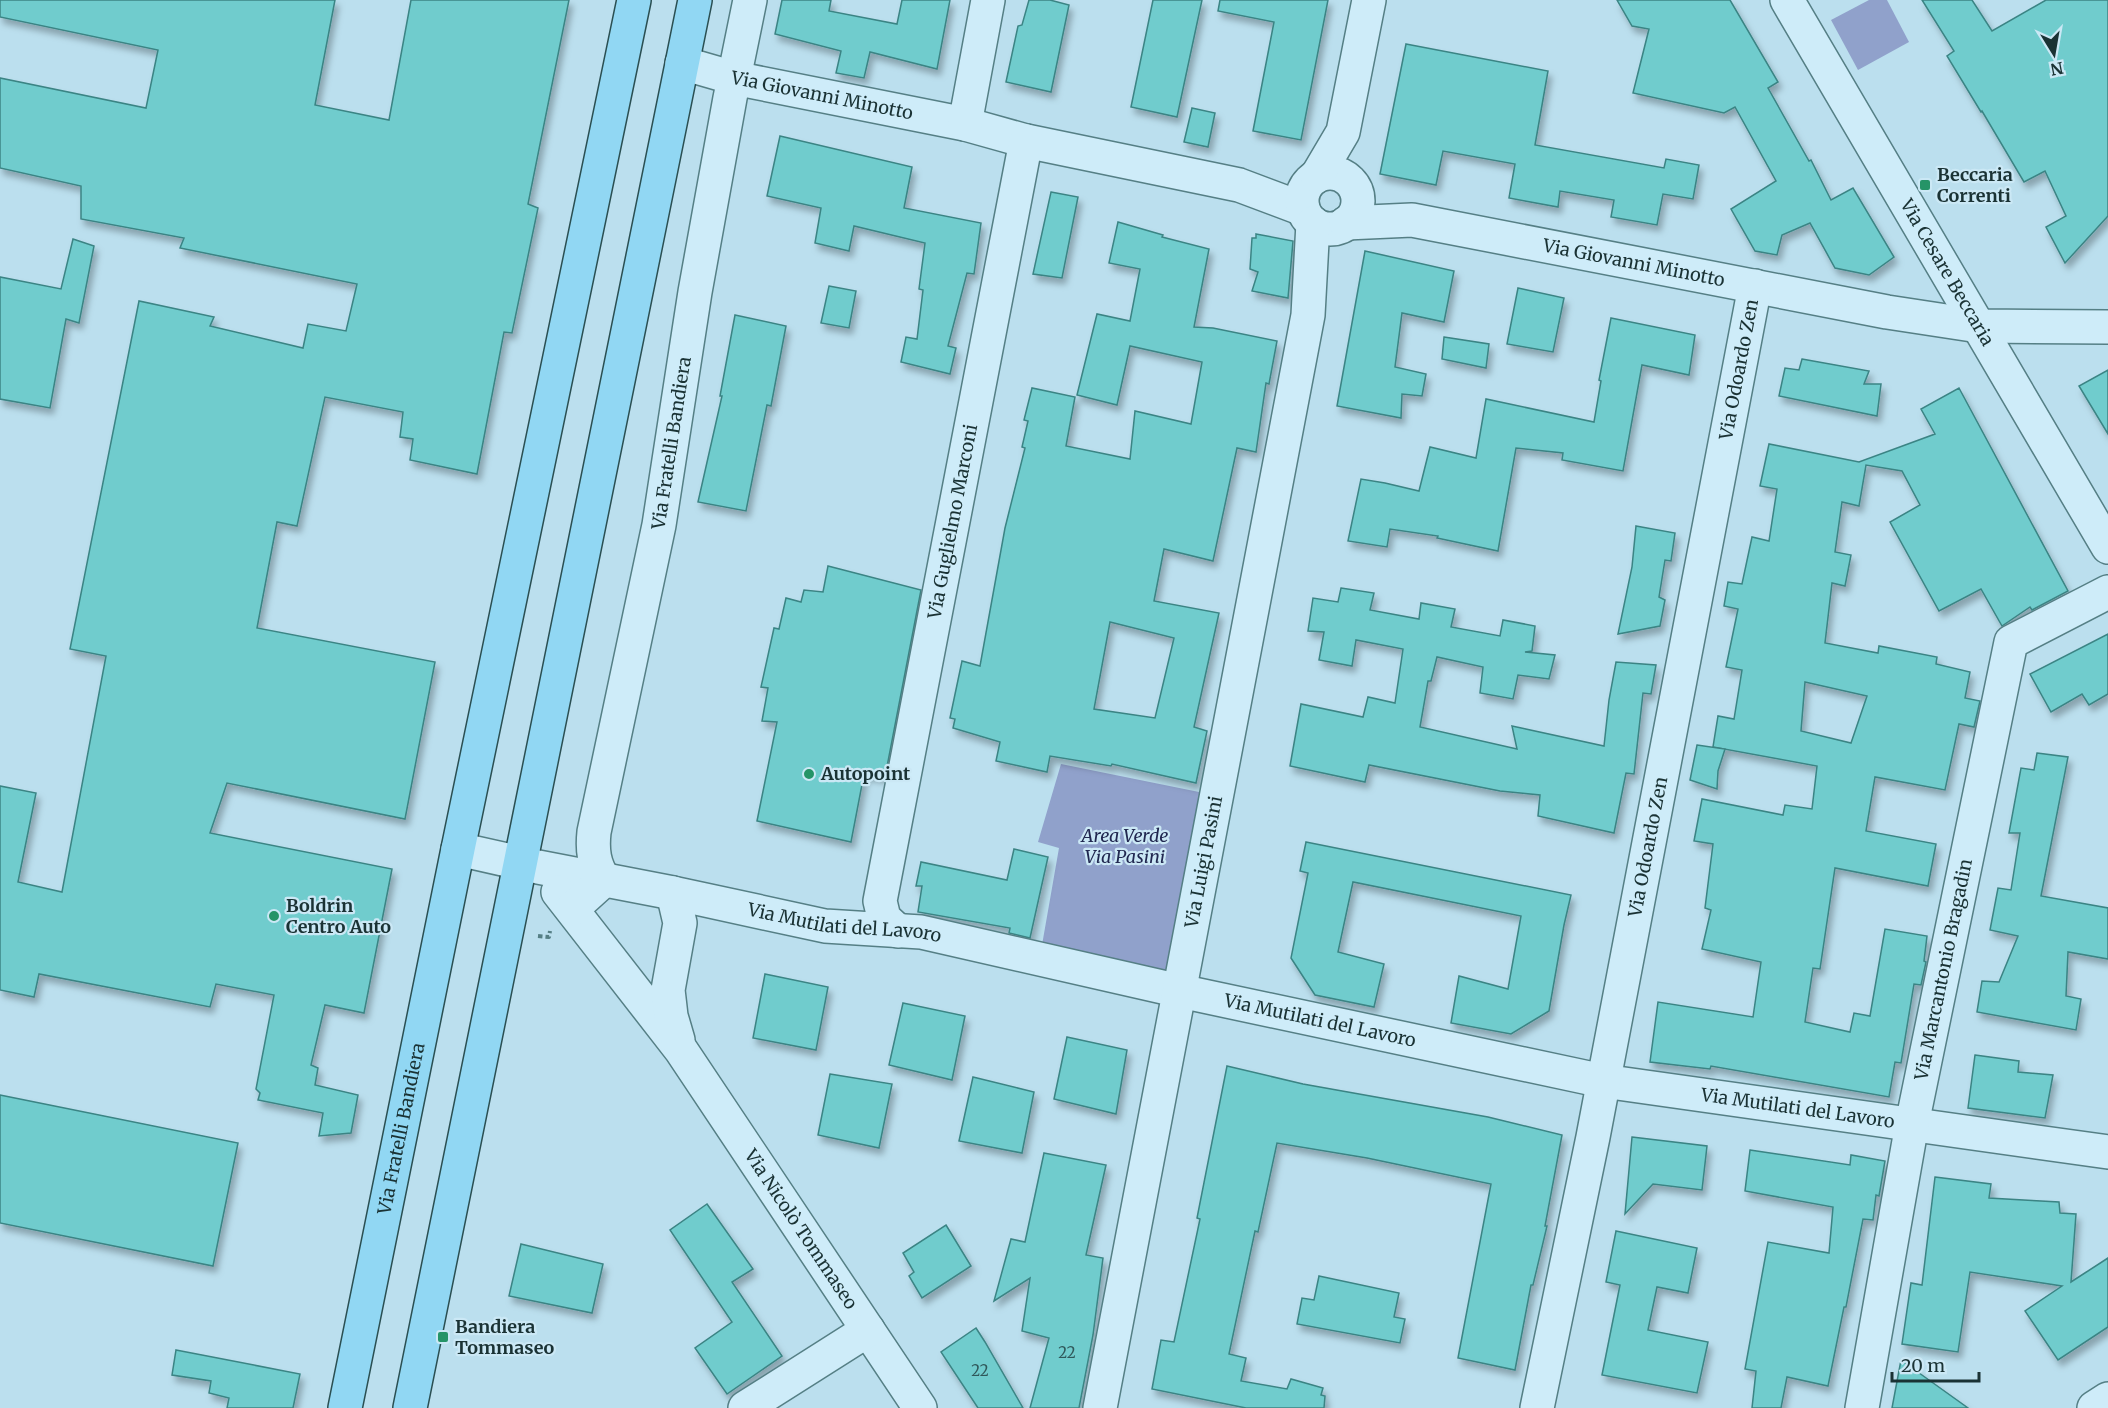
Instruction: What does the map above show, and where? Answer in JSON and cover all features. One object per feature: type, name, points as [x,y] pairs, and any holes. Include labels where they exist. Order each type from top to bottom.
[{"type":"main road","name":"Via Fratelli Bandiera","points":[[345,1408],[634,0]]},
{"type":"main road","points":[[410,1408],[529,865],[694,0]]},
{"type":"street","name":"Via Fratelli Bandiera","points":[[604,880],[596,868],[592,849],[594,832],[660,525],[695,292],[750,0]]},
{"type":"street","points":[[965,124],[988,0]]},
{"type":"street","name":"Via Luigi Pasini","points":[[1100,1408],[1308,315],[1321,207],[1343,132],[1369,0]]},
{"type":"street","name":"Via Cesare Beccaria","points":[[1787,0],[2108,547]]},
{"type":"street","name":"Via Giovanni Minotto","points":[[682,63],[734,78],[965,124],[1026,141],[1239,185],[1321,207],[1412,220],[1887,312],[1979,326],[2108,327]]},
{"type":"street","name":"Via Luigi Pasini","points":[[1343,132],[1353,187]]},
{"type":"street","name":"Via Guglielmo Marconi","points":[[880,901],[1026,141]]},
{"type":"street","points":[[1321,207],[1356,209],[1358,201],[1353,187]]},
{"type":"street","name":"Via Giovanni Minotto","points":[[1353,187],[1412,220]]},
{"type":"street","name":"Via Odoardo Zen","points":[[1537,1408],[1750,324],[1755,286]]},
{"type":"street","name":"Via Marcantonio Bragadin","points":[[1862,1408],[1912,1124],[2011,642],[2107,612]]},
{"type":"street","points":[[458,849],[529,865]]},
{"type":"street","name":"Via Mutilati del Lavoro","points":[[529,865],[825,926],[921,932],[1603,1080],[2108,1152]]},
{"type":"street","name":"Via Nicolò Tommaseo","points":[[529,865],[653,993],[671,1016],[681,1050],[920,1408]]},
{"type":"street","points":[[572,909],[604,880]]},
{"type":"street","name":"Via Nicolò Tommaseo","points":[[653,993],[680,923],[673,893]]},
{"type":"street","points":[[840,927],[880,901],[884,918],[898,931]]},
{"type":"street","points":[[744,1408],[868,1330]]},
{"type":"street","points":[[2094,1408],[2108,1399]]},
{"type":"green space","points":[[1869,0],[1887,0],[1909,42],[1858,70],[1831,20]]},
{"type":"green space","name":"Area Verde Via Pasini","points":[[1061,764],[1204,793],[1168,973],[1042,945],[1059,848],[1038,842]]},
{"type":"building","points":[[0,0],[335,0],[315,105],[389,120],[411,0],[569,0],[528,204],[538,208],[512,333],[504,332],[477,474],[410,460],[413,439],[400,437],[403,412],[325,397],[297,526],[277,522],[257,628],[435,662],[405,819],[227,783],[210,833],[392,869],[364,1013],[325,1005],[311,1065],[318,1068],[315,1085],[358,1095],[351,1133],[319,1136],[323,1113],[258,1100],[260,1093],[256,1089],[274,995],[216,984],[210,1007],[39,974],[34,997],[0,990],[0,786],[36,793],[18,882],[62,892],[106,656],[70,649],[139,301],[214,317],[210,326],[303,348],[308,324],[346,331],[357,284],[180,248],[184,238],[81,219],[81,186],[0,168],[0,78],[146,108],[158,50],[0,17]]},
{"type":"building","points":[[782,0],[831,0],[829,11],[897,24],[902,0],[950,0],[937,69],[870,52],[864,78],[836,73],[841,51],[775,34]]},
{"type":"building","points":[[1029,0],[1050,0],[1069,5],[1051,92],[1006,82],[1018,26],[1022,25]]},
{"type":"building","points":[[1153,0],[1202,0],[1177,117],[1131,107]]},
{"type":"building","points":[[1220,0],[1328,0],[1301,140],[1253,131],[1274,22],[1218,11]]},
{"type":"building","points":[[1617,0],[1730,0],[1778,82],[1768,88],[1809,161],[1811,160],[1831,200],[1853,188],[1894,257],[1869,275],[1835,268],[1810,223],[1782,235],[1777,255],[1755,251],[1731,209],[1776,181],[1735,107],[1724,113],[1633,93],[1649,29],[1632,26]]},
{"type":"building","points":[[1922,0],[1972,0],[1992,31],[2046,0],[2108,0],[2108,216],[2065,263],[2046,227],[2066,216],[2045,171],[2024,182],[1947,56],[1954,51]]},
{"type":"building","points":[[1406,44],[1548,71],[1535,145],[1664,168],[1666,159],[1699,165],[1693,199],[1663,194],[1657,225],[1611,217],[1614,200],[1560,191],[1558,207],[1509,198],[1515,164],[1443,151],[1436,185],[1380,174]]},
{"type":"building","points":[[1192,108],[1215,113],[1208,147],[1184,142]]},
{"type":"building","points":[[780,136],[912,167],[904,208],[981,223],[974,274],[967,273],[948,346],[956,348],[950,374],[901,362],[906,337],[917,339],[923,290],[919,289],[925,243],[854,226],[849,251],[815,243],[821,208],[767,196]]},
{"type":"building","points":[[1051,192],[1078,197],[1062,278],[1033,274]]},
{"type":"building","points":[[1118,222],[1163,235],[1162,237],[1209,249],[1194,327],[1213,328],[1277,341],[1269,384],[1266,383],[1256,452],[1237,448],[1213,561],[1164,549],[1154,601],[1219,613],[1194,727],[1207,731],[1196,783],[1112,764],[1111,766],[1050,756],[1047,772],[996,761],[1000,742],[953,728],[955,719],[950,718],[962,661],[980,666],[1005,528],[1025,448],[1022,447],[1028,421],[1024,420],[1032,388],[1075,397],[1066,446],[1130,459],[1135,411],[1191,424],[1202,362],[1130,346],[1117,405],[1077,395],[1097,314],[1130,321],[1140,269],[1109,263]],"holes":[[[1110,622],[1174,638],[1155,718],[1094,709]]]},
{"type":"building","points":[[1256,234],[1293,241],[1288,298],[1252,291],[1258,272],[1250,269],[1252,238],[1256,238]]},
{"type":"building","points":[[73,239],[94,246],[79,323],[66,319],[50,408],[0,399],[0,277],[61,289]]},
{"type":"building","points":[[1365,251],[1454,271],[1444,322],[1402,313],[1395,367],[1426,374],[1422,396],[1402,394],[1401,418],[1337,406]]},
{"type":"building","points":[[829,286],[856,291],[849,328],[821,323]]},
{"type":"building","points":[[1518,288],[1564,298],[1553,352],[1507,344]]},
{"type":"building","points":[[735,315],[786,326],[771,406],[767,405],[746,511],[698,502],[722,396],[720,396]]},
{"type":"building","points":[[1611,318],[1695,335],[1689,375],[1642,365],[1623,471],[1562,460],[1563,453],[1516,448],[1498,551],[1437,538],[1438,536],[1390,529],[1387,547],[1348,541],[1361,479],[1419,491],[1430,447],[1476,458],[1486,399],[1594,422],[1601,381],[1599,380]]},
{"type":"building","points":[[1444,337],[1489,344],[1486,368],[1442,359]]},
{"type":"building","points":[[1802,359],[1869,371],[1864,384],[1881,384],[1877,416],[1779,396],[1785,368],[1799,370]]},
{"type":"building","points":[[2108,370],[2108,434],[2079,386]]},
{"type":"building","points":[[1959,388],[2068,591],[2032,610],[2030,607],[2002,626],[1981,589],[1939,611],[1890,522],[1920,505],[1902,471],[1866,465],[1859,506],[1842,502],[1835,552],[1851,555],[1845,586],[1832,583],[1825,643],[1878,653],[1879,646],[1937,657],[1936,664],[1970,672],[1965,698],[1980,701],[1974,727],[1959,724],[1945,790],[1875,777],[1866,831],[1936,844],[1928,886],[1835,868],[1820,969],[1813,968],[1805,1022],[1850,1032],[1854,1013],[1870,1016],[1885,929],[1927,936],[1924,961],[1926,962],[1921,985],[1914,984],[1901,1063],[1895,1062],[1889,1097],[1711,1066],[1710,1069],[1650,1062],[1658,1002],[1753,1017],[1761,962],[1702,949],[1711,910],[1705,908],[1713,844],[1694,841],[1702,799],[1783,815],[1785,805],[1812,809],[1817,766],[1713,747],[1718,716],[1734,719],[1742,670],[1726,667],[1738,609],[1724,606],[1728,582],[1742,584],[1752,537],[1769,541],[1777,489],[1760,486],[1769,444],[1859,462],[1935,434],[1921,409]],"holes":[[[1805,682],[1867,696],[1851,743],[1801,731]]]},
{"type":"building","points":[[1636,526],[1675,533],[1671,561],[1665,560],[1659,597],[1665,600],[1660,626],[1618,634],[1632,567]]},
{"type":"building","points":[[828,566],[921,590],[885,777],[864,774],[851,842],[757,821],[777,722],[762,721],[768,688],[761,687],[774,628],[779,629],[786,598],[801,602],[804,590],[823,592]]},
{"type":"building","points":[[1341,588],[1374,593],[1370,610],[1419,619],[1421,603],[1455,609],[1451,627],[1500,636],[1503,620],[1535,626],[1532,651],[1525,652],[1555,655],[1549,679],[1518,675],[1513,699],[1480,693],[1483,667],[1437,657],[1431,681],[1428,681],[1420,727],[1517,749],[1512,726],[1604,746],[1616,662],[1656,665],[1651,694],[1643,693],[1634,774],[1626,773],[1614,833],[1538,816],[1540,795],[1500,791],[1369,765],[1365,782],[1290,766],[1301,704],[1363,717],[1368,697],[1395,703],[1403,649],[1356,640],[1352,666],[1319,660],[1324,632],[1308,631],[1313,598],[1338,602]]},
{"type":"building","points":[[2108,634],[2108,694],[2089,705],[2082,694],[2051,712],[2030,674]]},
{"type":"building","points":[[1697,745],[1725,749],[1718,771],[1717,789],[1690,780]]},
{"type":"building","points":[[2037,753],[2068,757],[2041,896],[2108,908],[2108,959],[2068,952],[2066,996],[2081,999],[2076,1030],[1977,1012],[1982,981],[1999,982],[2018,936],[1990,930],[1998,888],[2011,890],[2020,833],[2009,833],[2021,768],[2034,770]]},
{"type":"building","points":[[1306,842],[1571,895],[1549,1011],[1511,1034],[1451,1023],[1459,976],[1508,989],[1521,916],[1353,882],[1338,952],[1384,964],[1374,1007],[1315,995],[1291,958],[1308,873],[1300,871]]},
{"type":"building","points":[[1014,849],[1048,857],[1030,938],[1009,933],[1010,928],[918,912],[922,886],[916,886],[921,862],[1007,880]]},
{"type":"building","points":[[765,974],[828,987],[816,1050],[753,1038]]},
{"type":"building","points":[[903,1003],[965,1016],[952,1080],[889,1065]]},
{"type":"building","points":[[1067,1037],[1127,1050],[1116,1114],[1054,1099]]},
{"type":"building","points":[[1975,1055],[2019,1061],[2018,1072],[2053,1075],[2045,1118],[1968,1108]]},
{"type":"building","points":[[1227,1066],[1303,1084],[1488,1117],[1562,1135],[1545,1226],[1547,1226],[1533,1285],[1531,1285],[1515,1370],[1458,1358],[1491,1184],[1367,1158],[1277,1143],[1258,1232],[1255,1231],[1229,1354],[1246,1358],[1241,1381],[1287,1389],[1291,1379],[1323,1388],[1321,1395],[1325,1396],[1324,1408],[1246,1408],[1152,1389],[1161,1340],[1174,1342],[1200,1219],[1197,1218]]},
{"type":"building","points":[[830,1074],[892,1084],[879,1148],[818,1135]]},
{"type":"building","points":[[973,1077],[1034,1092],[1022,1153],[959,1141]]},
{"type":"building","points":[[0,1095],[238,1143],[213,1266],[0,1223]]},
{"type":"building","points":[[1632,1137],[1707,1146],[1702,1190],[1653,1184],[1625,1214]]},
{"type":"building","points":[[1750,1150],[1850,1165],[1851,1155],[1885,1161],[1879,1196],[1876,1195],[1873,1220],[1863,1219],[1828,1386],[1787,1377],[1781,1408],[1752,1408],[1756,1371],[1745,1369],[1768,1242],[1829,1253],[1833,1207],[1745,1191]]},
{"type":"building","points":[[1044,1153],[1106,1165],[1086,1255],[1103,1258],[1093,1335],[1079,1408],[1030,1408],[1049,1338],[1022,1331],[1030,1278],[994,1301],[1011,1239],[1025,1242]]},
{"type":"building","points":[[1935,1177],[1991,1184],[1989,1198],[2059,1202],[2060,1213],[2076,1214],[2071,1282],[2108,1258],[2108,1327],[2058,1360],[2025,1311],[2062,1286],[1970,1272],[1958,1352],[1902,1344],[1911,1283],[1922,1285]]},
{"type":"building","points":[[707,1204],[753,1269],[732,1282],[782,1356],[727,1394],[695,1348],[732,1322],[670,1230]]},
{"type":"building","points":[[946,1225],[971,1266],[922,1298],[909,1276],[914,1272],[903,1253]]},
{"type":"building","points":[[1616,1231],[1697,1248],[1688,1293],[1657,1287],[1648,1330],[1708,1342],[1697,1393],[1602,1375],[1620,1285],[1606,1282]]},
{"type":"building","points":[[521,1244],[603,1264],[592,1313],[509,1296]]},
{"type":"building","points":[[1319,1276],[1399,1293],[1394,1317],[1405,1319],[1400,1343],[1297,1324],[1302,1298],[1314,1300]]},
{"type":"building","points":[[976,1328],[1023,1408],[978,1408],[941,1352]]},
{"type":"building","points":[[176,1350],[300,1374],[293,1408],[227,1408],[229,1398],[209,1393],[211,1381],[172,1375]]},
{"type":"building","points":[[1901,1360],[1968,1408],[1892,1408]]},
{"type":"place","name":"Beccaria Correnti","points":[[1925,185]]},
{"type":"place","name":"Autopoint","points":[[809,774]]},
{"type":"place","name":"Boldrin Centro Auto","points":[[274,916]]},
{"type":"place","name":"Bandiera Tommaseo","points":[[443,1337]]}]
